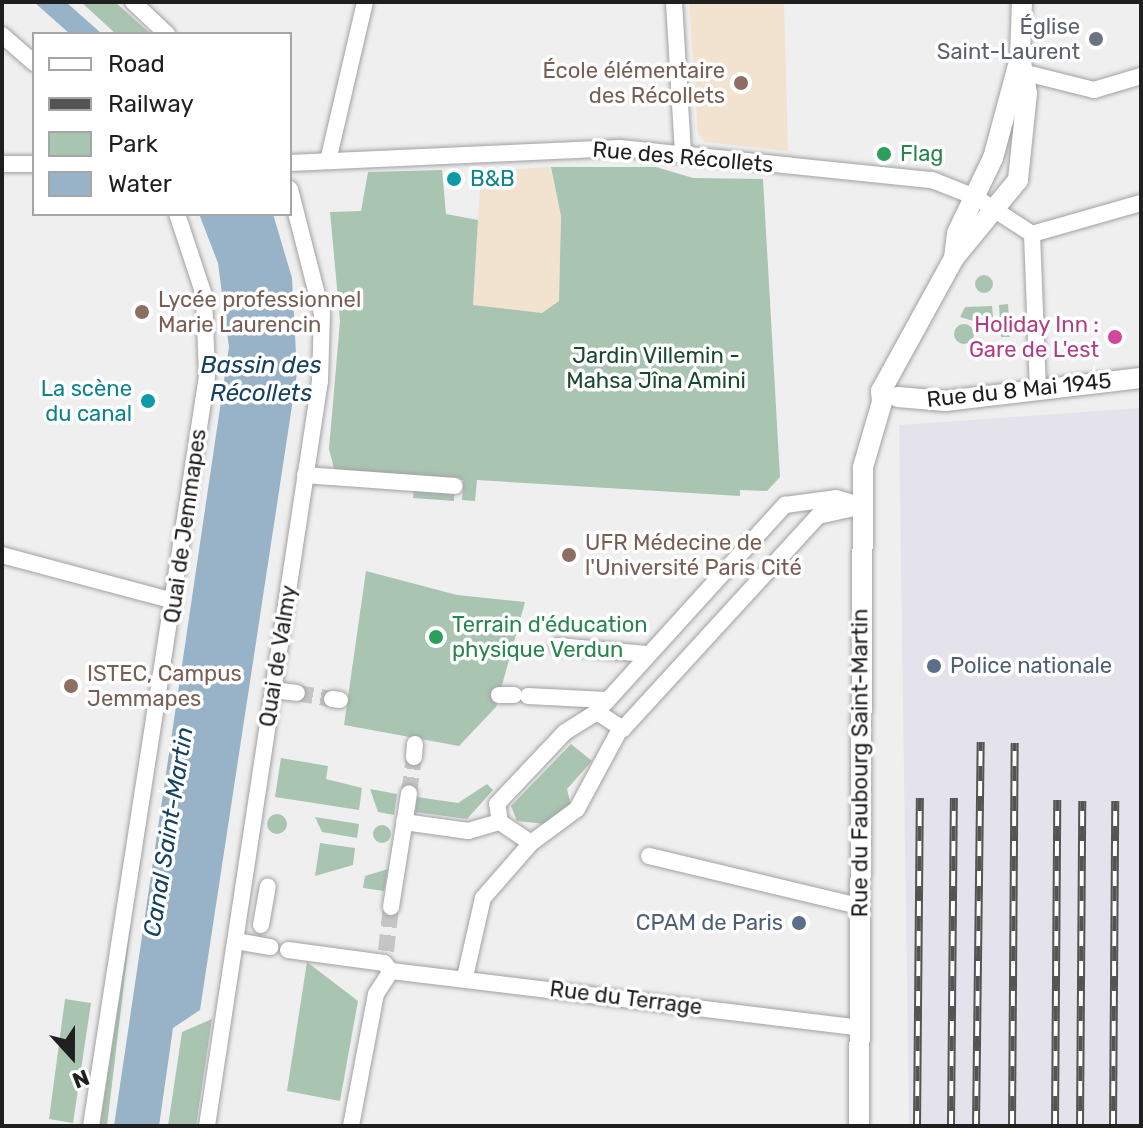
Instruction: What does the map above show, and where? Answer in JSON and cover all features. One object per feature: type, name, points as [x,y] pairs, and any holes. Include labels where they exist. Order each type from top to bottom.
[{"type":"main road","name":"Rue du Faubourg Saint-Martin","points":[[954,258],[997,212],[1023,162],[1022,2]]},
{"type":"main road","name":"Rue du Faubourg Saint-Martin","points":[[859,1126],[866,442],[954,258],[1023,66]]},
{"type":"main road","name":"Rue du 8 Mai 1945","points":[[890,395],[945,401],[1141,378]]},
{"type":"street","points":[[133,2],[165,32]]},
{"type":"street","points":[[328,161],[365,2]]},
{"type":"street","points":[[674,2],[683,154]]},
{"type":"street","points":[[2,35],[32,61]]},
{"type":"street","points":[[1023,66],[1094,90],[1141,76]]},
{"type":"street","name":"Rue des Récollets","points":[[292,163],[620,148],[683,154],[932,180],[975,197],[1032,234]]},
{"type":"street","points":[[2,164],[32,164]]},
{"type":"street","name":"Quai de Valmy","points":[[207,1126],[305,475],[322,314],[292,197]]},
{"type":"street","points":[[1038,390],[1032,234],[1141,203]]},
{"type":"street","name":"Quai de Jemmapes","points":[[91,1126],[174,601],[208,332],[198,272],[178,216]]},
{"type":"street","points":[[305,475],[455,486]]},
{"type":"street","points":[[531,843],[500,822],[497,804],[565,732],[601,706],[773,516],[811,498],[863,506]]},
{"type":"street","points":[[811,498],[811,524]]},
{"type":"street","points":[[465,977],[477,910],[531,843],[577,809],[619,731],[823,512],[863,506]]},
{"type":"street","points":[[2,555],[174,601]]},
{"type":"street","points":[[558,646],[647,654]]},
{"type":"street","points":[[273,690],[297,693]]},
{"type":"street","points":[[514,695],[601,706],[619,731]]},
{"type":"street","points":[[391,907],[409,793]]},
{"type":"street","points":[[405,816],[468,831],[500,822]]},
{"type":"street","points":[[649,856],[859,906]]},
{"type":"street","points":[[236,941],[262,937],[268,887]]},
{"type":"street","name":"Rue du Terrage","points":[[288,950],[387,962],[465,977],[862,1028]]},
{"type":"street","points":[[351,1126],[376,994],[387,962]]},
{"type":"shaded area","name":"École élémentaire des Récollets","points":[[689,2],[784,2],[788,151],[705,142],[698,134]]},
{"type":"shaded area","points":[[551,167],[561,216],[559,302],[549,312],[529,314],[473,305],[481,171]]},
{"type":"shaded area","points":[[1141,408],[1141,1126],[909,1126],[899,425]]},
{"type":"green space","points":[[81,2],[115,2],[149,32],[114,32]]},
{"type":"green space","name":"Jardin Villemin - Mahsa Jîna Amini","points":[[551,167],[656,167],[693,178],[763,179],[780,477],[767,491],[740,490],[740,496],[477,480],[475,501],[462,500],[463,480],[335,472],[329,449],[340,321],[330,212],[361,211],[368,172],[442,170],[446,214],[478,220],[473,305],[542,313],[559,301],[561,216]]},
{"type":"green space","points":[[980,275],[988,275],[993,284],[991,291],[980,293],[975,288],[975,280]]},
{"type":"green space","points":[[1008,304],[1010,337],[1001,337],[999,305]]},
{"type":"green space","points":[[992,306],[994,327],[960,317],[965,307]]},
{"type":"green space","points":[[964,324],[971,327],[974,334],[971,341],[964,344],[957,341],[954,334],[957,327]]},
{"type":"green space","points":[[414,490],[454,492],[454,501],[413,498]]},
{"type":"green space","name":"Terrain d'éducation physique Verdun","points":[[366,571],[457,595],[525,602],[496,707],[459,746],[344,725]]},
{"type":"green space","points":[[571,744],[592,761],[567,789],[571,806],[555,825],[517,821],[511,806]]},
{"type":"green space","points":[[281,758],[328,766],[326,779],[362,788],[359,810],[275,797]]},
{"type":"green space","points":[[487,784],[493,790],[467,819],[415,812],[417,797],[458,803]]},
{"type":"green space","points":[[370,789],[397,794],[394,815],[378,812]]},
{"type":"green space","points":[[277,814],[284,817],[287,824],[284,831],[277,834],[270,831],[267,824],[270,817]]},
{"type":"green space","points":[[315,817],[359,824],[357,838],[322,832]]},
{"type":"green space","points":[[378,825],[386,825],[391,834],[389,841],[378,843],[373,838],[373,830]]},
{"type":"green space","points":[[320,843],[355,848],[353,865],[315,876]]},
{"type":"green space","points":[[388,869],[384,891],[363,888],[365,876]]},
{"type":"green space","points":[[132,916],[107,1126],[100,1126]]},
{"type":"green space","points":[[307,962],[358,1001],[340,1101],[287,1091]]},
{"type":"green space","points":[[65,999],[91,1003],[73,1123],[49,1119]]},
{"type":"green space","points":[[212,1019],[196,1126],[168,1126],[182,1032]]},
{"type":"water","points":[[34,2],[66,2],[100,32],[68,32]]},
{"type":"water","name":"Bassin des Récollets","points":[[200,216],[274,216],[292,278],[297,373],[200,1010],[173,1028],[159,1126],[114,1126],[229,347],[218,263]]},
{"type":"tunnel","points":[[297,693],[332,699]]},
{"type":"tunnel","points":[[409,793],[414,757]]},
{"type":"tunnel","points":[[386,951],[391,907]]},
{"type":"railway","points":[[976,1126],[981,742]]},
{"type":"railway","points":[[1012,1126],[1015,743]]},
{"type":"railway","points":[[917,1126],[920,798]]},
{"type":"railway","points":[[951,1126],[954,798]]},
{"type":"railway","points":[[1055,1126],[1057,800]]},
{"type":"railway","points":[[1080,1126],[1082,801]]},
{"type":"railway","points":[[1113,1126],[1115,801]]},
{"type":"place","name":"Église Saint-Laurent","points":[[1096,39]]},
{"type":"place","name":"École élémentaire des Récollets","points":[[741,83]]},
{"type":"place","name":"Flag","points":[[884,154]]},
{"type":"place","name":"B&B","points":[[454,179]]},
{"type":"place","name":"Lycée professionnel Marie Laurencin","points":[[142,312]]},
{"type":"place","name":"Holiday Inn : Gare de L'est","points":[[1115,337]]},
{"type":"place","name":"La scène du canal","points":[[148,401]]},
{"type":"place","name":"UFR Médecine de l'Université Paris Cité","points":[[569,555]]},
{"type":"place","name":"Terrain d'éducation physique Verdun","points":[[436,637]]},
{"type":"place","name":"Police nationale","points":[[934,666]]},
{"type":"place","name":"ISTEC, Campus Jemmapes","points":[[71,686]]},
{"type":"place","name":"CPAM de Paris","points":[[799,923]]},
{"type":"water label","name":"Canal Saint-Martin","points":[[169,832]]}]
